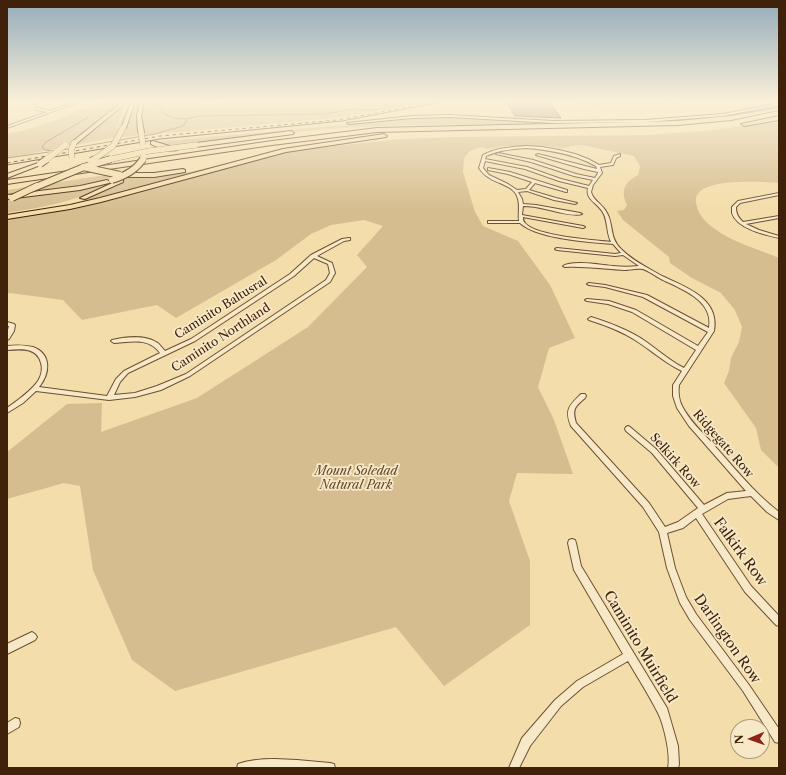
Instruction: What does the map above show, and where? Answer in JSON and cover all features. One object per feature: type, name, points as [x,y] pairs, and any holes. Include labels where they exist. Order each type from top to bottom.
[{"type":"highway","points":[[7,176],[40,164],[75,138]]},
{"type":"highway","points":[[80,138],[74,143],[70,151],[72,158],[83,167],[121,178],[181,172],[288,150],[370,138]]},
{"type":"highway","points":[[31,189],[100,156],[115,143],[118,138]]},
{"type":"highway","points":[[7,217],[67,204],[91,195],[136,170],[142,163],[144,157],[143,138]]},
{"type":"highway","points":[[149,138],[153,143],[168,148],[191,150],[272,143]]},
{"type":"highway","points":[[7,199],[83,168],[149,150],[254,138]]},
{"type":"highway","points":[[7,182],[309,138]]},
{"type":"highway","points":[[7,188],[314,143],[361,138]]},
{"type":"highway","points":[[7,217],[70,207],[101,200],[288,150]]},
{"type":"highway","points":[[7,199],[87,187],[112,180],[132,171],[144,157]]},
{"type":"street","points":[[521,222],[522,205],[516,191],[483,173],[481,168],[485,155],[500,149],[548,148],[589,160],[599,168]]},
{"type":"street","points":[[498,154],[532,161],[575,175],[595,179]]},
{"type":"street","points":[[538,155],[584,168],[599,168],[612,164],[615,157],[619,155]]},
{"type":"street","points":[[483,160],[526,168],[560,180],[590,187]]},
{"type":"street","points":[[589,284],[645,296],[711,331],[713,326],[709,309],[692,292],[644,267],[624,254],[613,243],[608,232],[606,213],[588,194],[599,168]]},
{"type":"street","points":[[489,169],[513,173],[566,191]]},
{"type":"street","points":[[526,190],[534,181]]},
{"type":"street","points":[[516,191],[526,190],[555,199],[575,203]]},
{"type":"street","points":[[779,194],[740,202],[735,205],[733,209],[734,213],[742,223],[760,232],[779,237]]},
{"type":"street","points":[[522,205],[537,206],[564,213],[580,214]]},
{"type":"street","points":[[521,216],[583,227]]},
{"type":"street","points":[[742,223],[779,217]]},
{"type":"street","points":[[489,222],[521,222],[533,230],[547,234],[613,243]]},
{"type":"street","name":"Caminito Baltusral","points":[[109,398],[118,380],[126,372],[193,340],[292,275],[313,256],[343,240],[349,239]]},
{"type":"street","points":[[557,249],[624,254]]},
{"type":"street","name":"Caminito Northland","points":[[34,389],[109,398],[135,395],[180,379],[328,281],[333,274],[330,263],[313,256]]},
{"type":"street","points":[[565,266],[584,265],[622,270],[644,267]]},
{"type":"street","points":[[587,300],[609,303],[634,311],[699,349]]},
{"type":"street","points":[[591,319],[629,333],[668,361],[684,370]]},
{"type":"street","points":[[7,324],[12,325],[12,328],[7,338]]},
{"type":"street","name":"Ridgegate Row","points":[[711,331],[684,370],[676,385],[675,392],[680,408],[689,422],[752,493],[767,508],[779,517]]},
{"type":"street","points":[[114,341],[139,340],[152,342],[156,344],[163,353]]},
{"type":"street","points":[[7,348],[26,347],[42,355],[46,366],[42,378],[34,389],[7,410]]},
{"type":"street","name":"Darlington Row","points":[[583,396],[572,407],[571,416],[573,424],[646,505],[663,531],[671,568],[683,600],[693,617],[746,688],[779,738]]},
{"type":"street","name":"Selkirk Row","points":[[628,429],[654,451],[700,512]]},
{"type":"street","points":[[663,531],[680,525],[727,496],[752,493]]},
{"type":"street","name":"Falkirk Row","points":[[700,512],[748,589],[779,622]]},
{"type":"street","name":"Caminito Muirfield","points":[[572,543],[577,567],[663,712],[673,746],[673,768]]},
{"type":"street","points":[[7,649],[32,637]]},
{"type":"street","points":[[514,768],[526,742],[558,702],[580,684],[630,655]]},
{"type":"street","points":[[242,768],[255,765],[330,768]]},
{"type":"green space","points":[[7,138],[111,138],[7,158]]},
{"type":"green space","points":[[197,138],[240,138],[167,146],[155,142]]},
{"type":"green space","name":"Mount Soledad Natural Park","points":[[779,138],[779,183],[730,182],[716,185],[705,188],[697,194],[696,203],[703,218],[722,234],[779,258],[779,468],[761,450],[756,428],[724,383],[729,371],[731,358],[739,342],[742,327],[735,310],[721,293],[692,278],[670,263],[669,257],[623,220],[617,211],[624,210],[627,205],[624,195],[625,187],[638,175],[640,166],[634,156],[578,145],[562,148],[547,146],[505,146],[488,149],[481,147],[470,151],[464,158],[463,172],[475,212],[483,226],[518,241],[550,285],[575,338],[549,348],[538,387],[554,420],[573,474],[517,473],[509,501],[530,561],[530,625],[444,686],[396,627],[175,691],[132,660],[93,570],[80,486],[64,483],[7,499],[7,452],[67,404],[102,403],[101,432],[197,398],[308,327],[367,267],[357,255],[383,226],[364,220],[331,225],[311,234],[276,260],[176,318],[157,305],[82,320],[63,300],[10,293],[7,294],[7,218],[84,204],[294,150],[402,139]]},
{"type":"green space","points":[[226,164],[85,201],[82,200],[124,181],[120,181],[109,184],[74,199],[7,213],[7,198],[78,189],[114,181],[111,180],[86,186],[7,196],[7,190],[106,175],[134,177],[160,176],[189,172]]},
{"type":"waterway","points":[[53,138],[46,142],[42,147],[45,150],[55,151]]},
{"type":"waterway","points":[[62,150],[131,138]]},
{"type":"waterway","points":[[7,158],[49,152]]},
{"type":"tram line","points":[[7,165],[168,138]]},
{"type":"railway","points":[[7,163],[148,138]]}]
